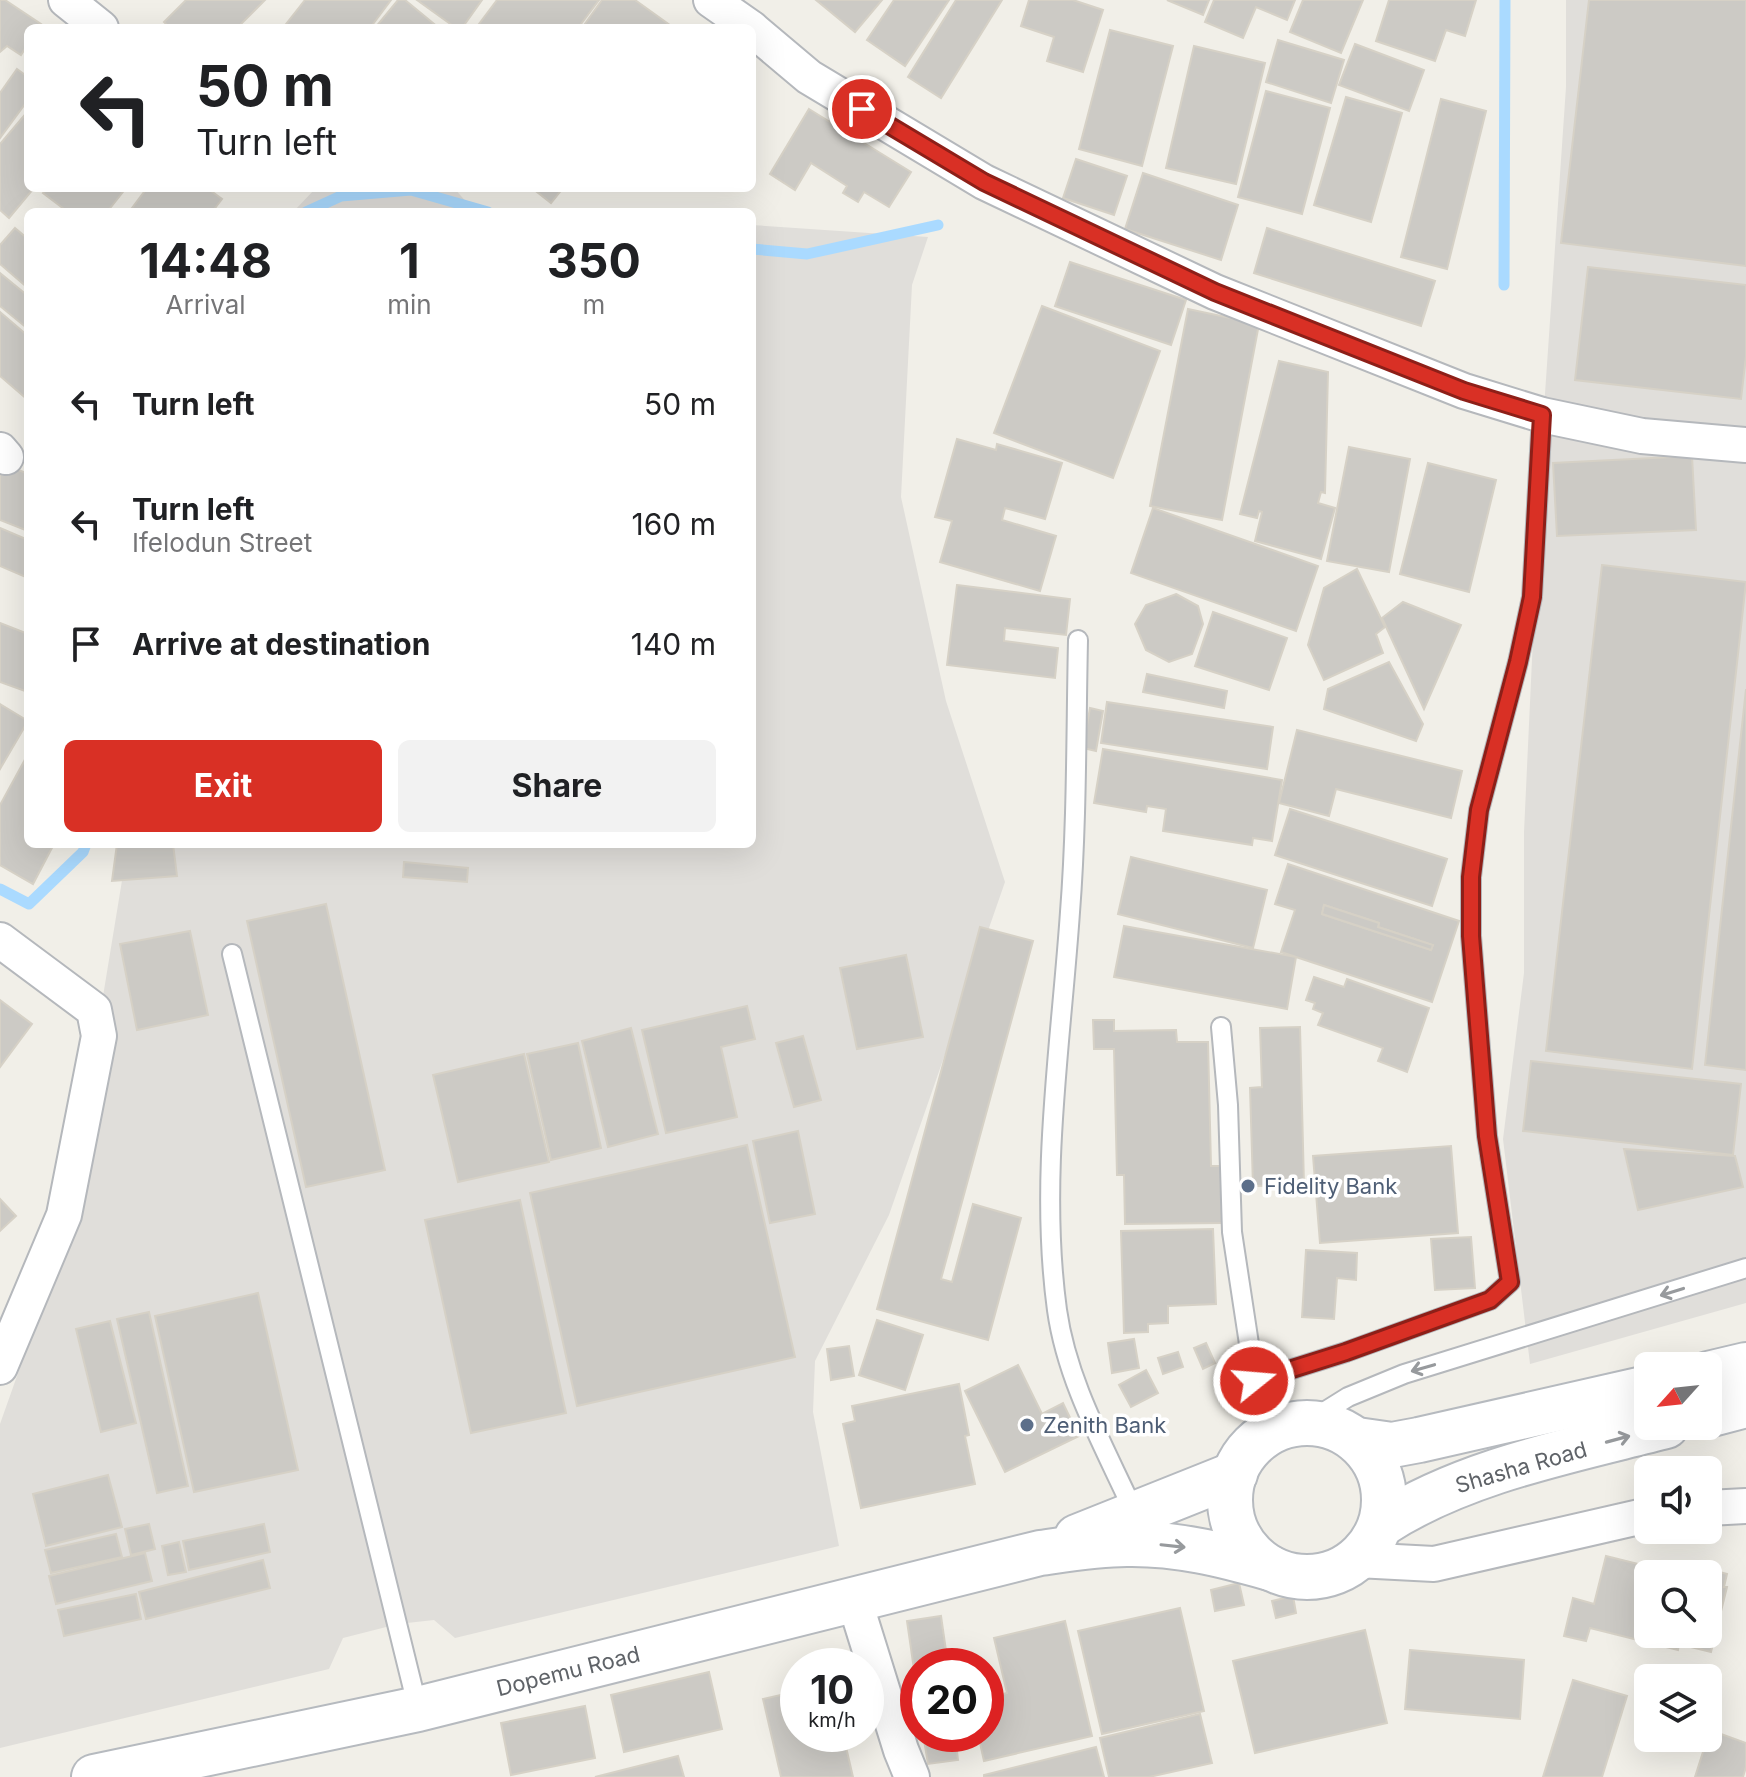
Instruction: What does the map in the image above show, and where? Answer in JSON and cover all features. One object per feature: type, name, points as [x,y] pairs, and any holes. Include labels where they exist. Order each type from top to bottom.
[{"type":"main road","points":[[1722,1371],[1746,1365]]},
{"type":"main road","name":"Shasha Road","points":[[1357,1440],[1392,1445],[1634,1391]]},
{"type":"main road","points":[[1722,1411],[1746,1405]]},
{"type":"main road","points":[[1040,1553],[1126,1543],[1173,1546],[1208,1551],[1291,1576],[1314,1578],[1337,1572],[1368,1550],[1382,1524],[1385,1493],[1376,1464],[1357,1440],[1334,1427],[1308,1422],[1284,1425],[1263,1436],[1246,1452],[1235,1474],[1230,1500],[1235,1527],[1249,1550],[1270,1568]]},
{"type":"main road","name":"Shasha Road","points":[[1382,1524],[1406,1508],[1450,1487],[1634,1435]]},
{"type":"main road","points":[[1040,1553],[1134,1512],[1235,1474]]},
{"type":"main road","name":"Dopemu Road","points":[[94,1777],[418,1709],[1040,1553]]},
{"type":"street","points":[[66,0],[96,24]]},
{"type":"street","points":[[711,0],[744,24]]},
{"type":"street","points":[[756,33],[809,77],[984,182],[1215,292],[1464,391],[1542,415],[1642,436],[1746,445]]},
{"type":"street","points":[[0,940],[94,1010],[99,1036],[64,1215],[0,1367]]},
{"type":"street","points":[[1722,1507],[1746,1506]]},
{"type":"street","points":[[1357,1560],[1434,1564],[1634,1518]]},
{"type":"street","points":[[854,1599],[912,1777]]},
{"type":"lane","points":[[1254,1381],[1346,1352],[1490,1300],[1510,1282],[1487,1136],[1471,936],[1471,877],[1479,810],[1532,597],[1542,415]]},
{"type":"lane","points":[[1078,640],[1071,909],[1050,1163],[1050,1232],[1057,1312],[1076,1385],[1134,1512]]},
{"type":"lane","points":[[232,954],[418,1709]]},
{"type":"lane","points":[[1221,1027],[1228,1105],[1232,1232],[1263,1436]]},
{"type":"lane","points":[[1308,1422],[1348,1397],[1404,1374],[1746,1268]]},
{"type":"shaded area","points":[[1566,0],[1746,0],[1746,1303],[1530,1364],[1503,1139],[1524,973],[1524,832],[1543,423],[1566,87]]},
{"type":"shaded area","points":[[312,192],[458,192],[472,208],[297,208]]},
{"type":"shaded area","points":[[756,225],[928,237],[912,285],[901,497],[946,701],[1005,882],[889,1215],[815,1361],[813,1412],[839,1546],[455,1638],[434,1620],[398,1624],[343,1638],[329,1669],[0,1748],[0,1424],[61,1252],[127,848],[756,848]]},
{"type":"building","points":[[0,0],[5,0],[41,24],[24,24],[24,50],[21,55],[7,46],[0,52]]},
{"type":"building","points":[[186,0],[265,0],[241,24],[164,22]]},
{"type":"building","points":[[305,0],[391,0],[373,24],[286,24]]},
{"type":"building","points":[[398,0],[405,0],[434,24],[378,24]]},
{"type":"building","points":[[417,0],[482,0],[465,24],[450,24]]},
{"type":"building","points":[[497,0],[599,0],[581,24],[479,24]]},
{"type":"building","points":[[602,0],[635,0],[668,24],[585,24]]},
{"type":"building","points":[[816,0],[882,0],[855,32]]},
{"type":"building","points":[[894,0],[949,0],[905,66],[867,40]]},
{"type":"building","points":[[956,0],[1002,0],[941,98],[908,77]]},
{"type":"building","points":[[1029,0],[1073,0],[1103,10],[1083,72],[1047,61],[1054,37],[1021,26]]},
{"type":"building","points":[[1167,0],[1209,0],[1203,15]]},
{"type":"building","points":[[1214,0],[1295,0],[1287,20],[1256,7],[1243,38],[1205,22]]},
{"type":"building","points":[[1303,0],[1363,0],[1341,53],[1290,32]]},
{"type":"building","points":[[1389,0],[1476,0],[1465,36],[1446,30],[1435,61],[1376,41]]},
{"type":"building","points":[[1589,0],[1746,0],[1746,266],[1561,243]]},
{"type":"building","points":[[1110,30],[1173,46],[1142,166],[1079,149]]},
{"type":"building","points":[[1278,40],[1344,60],[1331,103],[1266,82]]},
{"type":"building","points":[[1355,44],[1424,70],[1409,111],[1339,85]]},
{"type":"building","points":[[1194,46],[1265,63],[1236,184],[1166,168]]},
{"type":"building","points":[[17,69],[24,74],[24,105],[0,138],[0,93]]},
{"type":"building","points":[[1266,91],[1330,108],[1302,214],[1238,197]]},
{"type":"building","points":[[1346,97],[1402,113],[1371,222],[1314,205]]},
{"type":"building","points":[[1441,99],[1486,111],[1447,269],[1401,257]]},
{"type":"building","points":[[809,109],[911,172],[889,207],[864,192],[858,202],[843,193],[847,186],[811,163],[795,190],[770,174]]},
{"type":"building","points":[[24,116],[24,192],[31,192],[9,218],[0,210],[0,144]]},
{"type":"building","points":[[1076,159],[1127,176],[1114,215],[1063,198]]},
{"type":"building","points":[[1143,173],[1238,205],[1221,260],[1125,229]]},
{"type":"building","points":[[123,192],[110,208],[63,208],[43,193]]},
{"type":"building","points":[[144,192],[212,192],[222,199],[215,208],[132,208]]},
{"type":"building","points":[[537,192],[560,192],[551,203]]},
{"type":"building","points":[[15,228],[24,236],[24,285],[0,264],[0,245]]},
{"type":"building","points":[[1267,228],[1435,281],[1421,326],[1254,273]]},
{"type":"building","points":[[1070,262],[1186,300],[1171,345],[1055,306]]},
{"type":"building","points":[[1588,267],[1746,285],[1746,356],[1741,399],[1575,380]]},
{"type":"building","points":[[0,273],[24,293],[24,326],[0,306]]},
{"type":"building","points":[[1042,306],[1160,351],[1113,478],[994,433]]},
{"type":"building","points":[[1188,309],[1259,324],[1222,520],[1150,506]]},
{"type":"building","points":[[0,312],[24,333],[24,397],[0,376]]},
{"type":"building","points":[[1279,361],[1328,372],[1325,493],[1321,492],[1318,503],[1335,508],[1321,559],[1255,541],[1262,512],[1259,511],[1257,518],[1240,514]]},
{"type":"building","points":[[957,439],[996,450],[997,444],[1062,463],[1045,519],[1005,508],[1002,520],[1056,536],[1040,591],[940,562],[952,521],[935,517]]},
{"type":"building","points":[[1349,447],[1410,459],[1389,572],[1327,561]]},
{"type":"building","points":[[1692,456],[1696,530],[1557,536],[1553,463]]},
{"type":"building","points":[[0,462],[24,472],[24,529],[0,520]]},
{"type":"building","points":[[1428,463],[1496,480],[1469,592],[1400,574]]},
{"type":"building","points":[[1153,508],[1318,566],[1296,631],[1131,573]]},
{"type":"building","points":[[0,528],[24,538],[24,576],[0,566]]},
{"type":"building","points":[[1602,565],[1746,582],[1692,1069],[1546,1051]]},
{"type":"building","points":[[1357,569],[1385,627],[1376,634],[1383,653],[1324,680],[1308,645],[1324,588]]},
{"type":"building","points":[[957,585],[1070,599],[1066,635],[1005,628],[1004,641],[1058,648],[1055,678],[947,665]]},
{"type":"building","points":[[1176,594],[1198,606],[1203,624],[1192,654],[1169,662],[1146,650],[1135,624],[1146,605]]},
{"type":"building","points":[[1403,602],[1461,625],[1424,709],[1382,618]]},
{"type":"building","points":[[1213,612],[1287,638],[1269,690],[1195,666]]},
{"type":"building","points":[[0,623],[24,632],[24,691],[0,682]]},
{"type":"building","points":[[1389,662],[1423,724],[1416,741],[1324,709],[1328,689]]},
{"type":"building","points":[[1147,674],[1227,691],[1224,708],[1143,692]]},
{"type":"building","points":[[1746,689],[1746,1070],[1705,1065]]},
{"type":"building","points":[[1107,702],[1273,727],[1267,769],[1101,743]]},
{"type":"building","points":[[0,704],[24,719],[24,728],[0,769]]},
{"type":"building","points":[[1090,708],[1103,711],[1096,751],[1083,748]]},
{"type":"building","points":[[1297,730],[1462,771],[1451,818],[1336,789],[1329,816],[1279,803]]},
{"type":"building","points":[[1103,749],[1282,780],[1272,841],[1253,838],[1252,845],[1163,831],[1166,809],[1147,806],[1146,812],[1094,803]]},
{"type":"building","points":[[24,761],[24,848],[52,848],[33,884],[0,865],[0,805]]},
{"type":"building","points":[[1290,809],[1447,859],[1432,906],[1275,855]]},
{"type":"building","points":[[116,848],[174,848],[177,876],[112,881]]},
{"type":"building","points":[[1131,857],[1267,890],[1253,948],[1118,914]]},
{"type":"building","points":[[404,862],[468,868],[467,882],[403,877]]},
{"type":"building","points":[[1288,864],[1459,921],[1432,1002],[1281,952],[1295,910],[1275,904]],"holes":[[[1324,905],[1379,923],[1378,927],[1433,945],[1431,950],[1322,914]]]},
{"type":"building","points":[[326,904],[385,1170],[306,1187],[247,921]]},
{"type":"building","points":[[1324,905],[1433,945],[1431,950],[1322,914]]},
{"type":"building","points":[[1124,926],[1296,957],[1287,1009],[1114,977]]},
{"type":"building","points":[[980,927],[1033,941],[941,1279],[952,1282],[973,1204],[1021,1218],[988,1340],[877,1309]]},
{"type":"building","points":[[190,931],[208,1015],[137,1030],[120,944]]},
{"type":"building","points":[[906,955],[923,1037],[857,1049],[840,968]]},
{"type":"building","points":[[1314,977],[1344,987],[1347,979],[1429,1008],[1407,1072],[1378,1061],[1383,1048],[1318,1025],[1323,1013],[1313,1009],[1315,1003],[1306,1000]]},
{"type":"building","points":[[0,1000],[32,1024],[0,1067]]},
{"type":"building","points":[[747,1006],[755,1039],[721,1047],[737,1117],[666,1133],[642,1030]]},
{"type":"building","points":[[1093,1020],[1114,1020],[1114,1031],[1176,1030],[1177,1042],[1208,1042],[1211,1166],[1220,1166],[1222,1223],[1125,1224],[1124,1175],[1117,1175],[1114,1049],[1094,1049]]},
{"type":"building","points":[[1300,1027],[1304,1185],[1253,1186],[1250,1088],[1262,1087],[1260,1028]]},
{"type":"building","points":[[631,1028],[658,1134],[608,1147],[582,1041]]},
{"type":"building","points":[[803,1036],[821,1100],[794,1107],[776,1043]]},
{"type":"building","points":[[578,1043],[601,1148],[551,1160],[527,1054]]},
{"type":"building","points":[[524,1054],[549,1162],[458,1182],[433,1075]]},
{"type":"building","points":[[1531,1061],[1741,1084],[1733,1155],[1523,1131]]},
{"type":"building","points":[[798,1131],[815,1214],[770,1223],[753,1141]]},
{"type":"building","points":[[747,1145],[795,1357],[577,1406],[530,1193]]},
{"type":"building","points":[[1451,1146],[1458,1233],[1320,1243],[1313,1156]]},
{"type":"building","points":[[1624,1149],[1735,1156],[1743,1187],[1638,1210]]},
{"type":"building","points":[[0,1199],[16,1216],[0,1231]]},
{"type":"building","points":[[520,1200],[566,1413],[471,1433],[425,1220]]},
{"type":"building","points":[[1213,1229],[1216,1304],[1168,1306],[1168,1323],[1148,1324],[1148,1332],[1124,1333],[1121,1231]]},
{"type":"building","points":[[1471,1237],[1475,1288],[1435,1290],[1431,1239]]},
{"type":"building","points":[[1306,1250],[1357,1253],[1356,1280],[1337,1278],[1334,1319],[1302,1317]]},
{"type":"building","points":[[258,1293],[298,1470],[194,1492],[155,1316]]},
{"type":"building","points":[[149,1312],[188,1486],[157,1493],[117,1319]]},
{"type":"building","points":[[877,1320],[923,1335],[905,1390],[859,1375]]},
{"type":"building","points":[[110,1321],[136,1423],[101,1432],[76,1329]]},
{"type":"building","points":[[1134,1339],[1139,1368],[1112,1373],[1108,1343]]},
{"type":"building","points":[[1206,1343],[1215,1363],[1203,1369],[1194,1348]]},
{"type":"building","points":[[849,1346],[854,1376],[831,1380],[827,1349]]},
{"type":"building","points":[[1178,1352],[1183,1367],[1163,1374],[1158,1358]]},
{"type":"building","name":"Zenith Bank","points":[[1018,1365],[1042,1414],[1063,1403],[1079,1436],[1005,1472],[965,1391]]},
{"type":"building","points":[[1146,1370],[1158,1393],[1131,1407],[1119,1385]]},
{"type":"building","points":[[959,1384],[975,1484],[861,1508],[843,1424],[855,1421],[852,1406]]},
{"type":"building","points":[[108,1475],[122,1527],[46,1546],[33,1494]]},
{"type":"building","points":[[149,1524],[155,1549],[131,1555],[125,1529]]},
{"type":"building","points":[[264,1524],[270,1552],[189,1570],[183,1541]]},
{"type":"building","points":[[116,1534],[122,1557],[51,1573],[45,1550]]},
{"type":"building","points":[[179,1542],[186,1572],[168,1575],[162,1546]]},
{"type":"building","points":[[145,1553],[152,1581],[56,1604],[49,1576]]},
{"type":"building","points":[[1606,1556],[1634,1563],[1634,1639],[1590,1628],[1586,1641],[1564,1636],[1573,1598],[1594,1604]]},
{"type":"building","points":[[263,1560],[270,1588],[146,1619],[139,1592]]},
{"type":"building","points":[[1722,1573],[1727,1574],[1724,1587],[1727,1587],[1722,1607]]},
{"type":"building","points":[[1239,1583],[1244,1605],[1215,1611],[1211,1590]]},
{"type":"building","points":[[136,1594],[141,1619],[64,1636],[58,1610]]},
{"type":"building","points":[[1293,1596],[1296,1613],[1276,1618],[1272,1601]]},
{"type":"building","points":[[1180,1608],[1204,1711],[1102,1734],[1078,1631]]},
{"type":"building","points":[[941,1616],[946,1648],[911,1648],[907,1621]]},
{"type":"building","points":[[1065,1621],[1092,1736],[984,1761],[982,1752],[1004,1752],[1004,1694],[1007,1693],[1004,1648],[996,1648],[994,1638]]},
{"type":"building","points":[[1365,1630],[1387,1723],[1255,1753],[1233,1661]]},
{"type":"building","points":[[1410,1650],[1524,1660],[1520,1719],[1405,1709]]},
{"type":"building","points":[[709,1672],[722,1729],[624,1752],[611,1695]]},
{"type":"building","points":[[1573,1680],[1627,1696],[1602,1777],[1543,1777]]},
{"type":"building","points":[[780,1695],[780,1752],[847,1752],[853,1777],[781,1777],[763,1699]]},
{"type":"building","points":[[585,1706],[595,1758],[511,1775],[501,1723]]},
{"type":"building","points":[[1200,1714],[1212,1763],[1149,1777],[1109,1777],[1100,1738]]},
{"type":"building","points":[[1722,1734],[1746,1743],[1743,1777],[1695,1777],[1703,1752],[1722,1752]]},
{"type":"building","points":[[1096,1747],[1104,1777],[984,1777],[984,1775]]},
{"type":"building","points":[[926,1752],[957,1752],[958,1760],[928,1764]]},
{"type":"building","points":[[678,1756],[684,1777],[595,1777]]},
{"type":"waterway","points":[[1504,285],[1505,0]]},
{"type":"waterway","points":[[315,208],[341,196],[388,192]]},
{"type":"waterway","points":[[418,192],[474,208]]},
{"type":"waterway","points":[[756,249],[807,254],[938,225]]},
{"type":"waterway","points":[[0,889],[29,904],[84,848]]},
{"type":"place","name":"Fidelity Bank","points":[[1248,1186]]},
{"type":"place","name":"Zenith Bank","points":[[1027,1425]]},
{"type":"route","points":[[862,109],[984,182],[1215,292],[1464,391],[1542,415],[1532,597],[1479,810],[1471,877],[1471,936],[1487,1136],[1510,1282],[1490,1300],[1346,1352],[1254,1381]]}]
